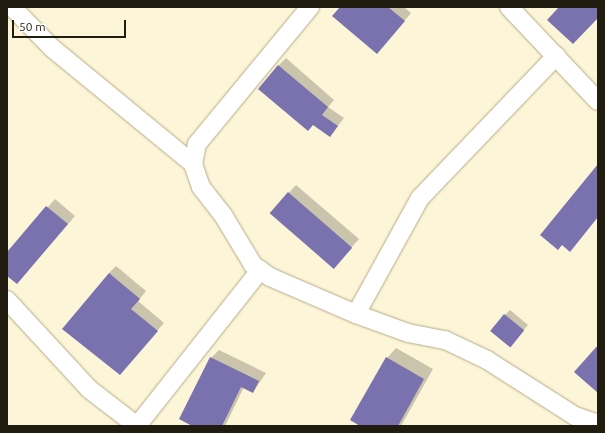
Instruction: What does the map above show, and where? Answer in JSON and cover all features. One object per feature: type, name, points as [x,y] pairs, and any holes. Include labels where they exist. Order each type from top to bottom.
[{"type":"street","points":[[192,164],[197,144],[310,7]]},
{"type":"street","points":[[509,7],[598,101]]},
{"type":"street","points":[[17,9],[52,48],[192,164],[201,187],[227,220],[253,265],[260,270],[356,314],[408,333],[445,340],[493,363],[575,416],[598,424]]},
{"type":"street","points":[[356,314],[420,198],[556,56]]},
{"type":"street","points":[[7,300],[89,389],[137,426],[260,270]]},
{"type":"building","points":[[340,7],[388,7],[405,21],[377,54],[332,16]]},
{"type":"building","points":[[559,7],[598,7],[598,18],[573,44],[547,20]]},
{"type":"building","points":[[278,65],[328,107],[322,115],[338,126],[330,137],[313,125],[308,131],[258,89]]},
{"type":"building","points":[[598,164],[598,217],[570,252],[562,245],[558,250],[540,235]]},
{"type":"building","points":[[288,192],[352,248],[334,269],[270,213]]},
{"type":"building","points":[[46,206],[68,224],[17,284],[7,276],[7,252]]},
{"type":"building","points":[[109,273],[140,299],[131,309],[158,331],[120,375],[62,329]]},
{"type":"building","points":[[504,314],[524,330],[510,347],[490,331]]},
{"type":"building","points":[[598,345],[598,393],[574,372]]},
{"type":"building","points":[[210,357],[259,381],[253,393],[241,387],[222,426],[192,426],[179,419]]},
{"type":"building","points":[[386,357],[424,379],[398,426],[360,426],[350,420]]}]
